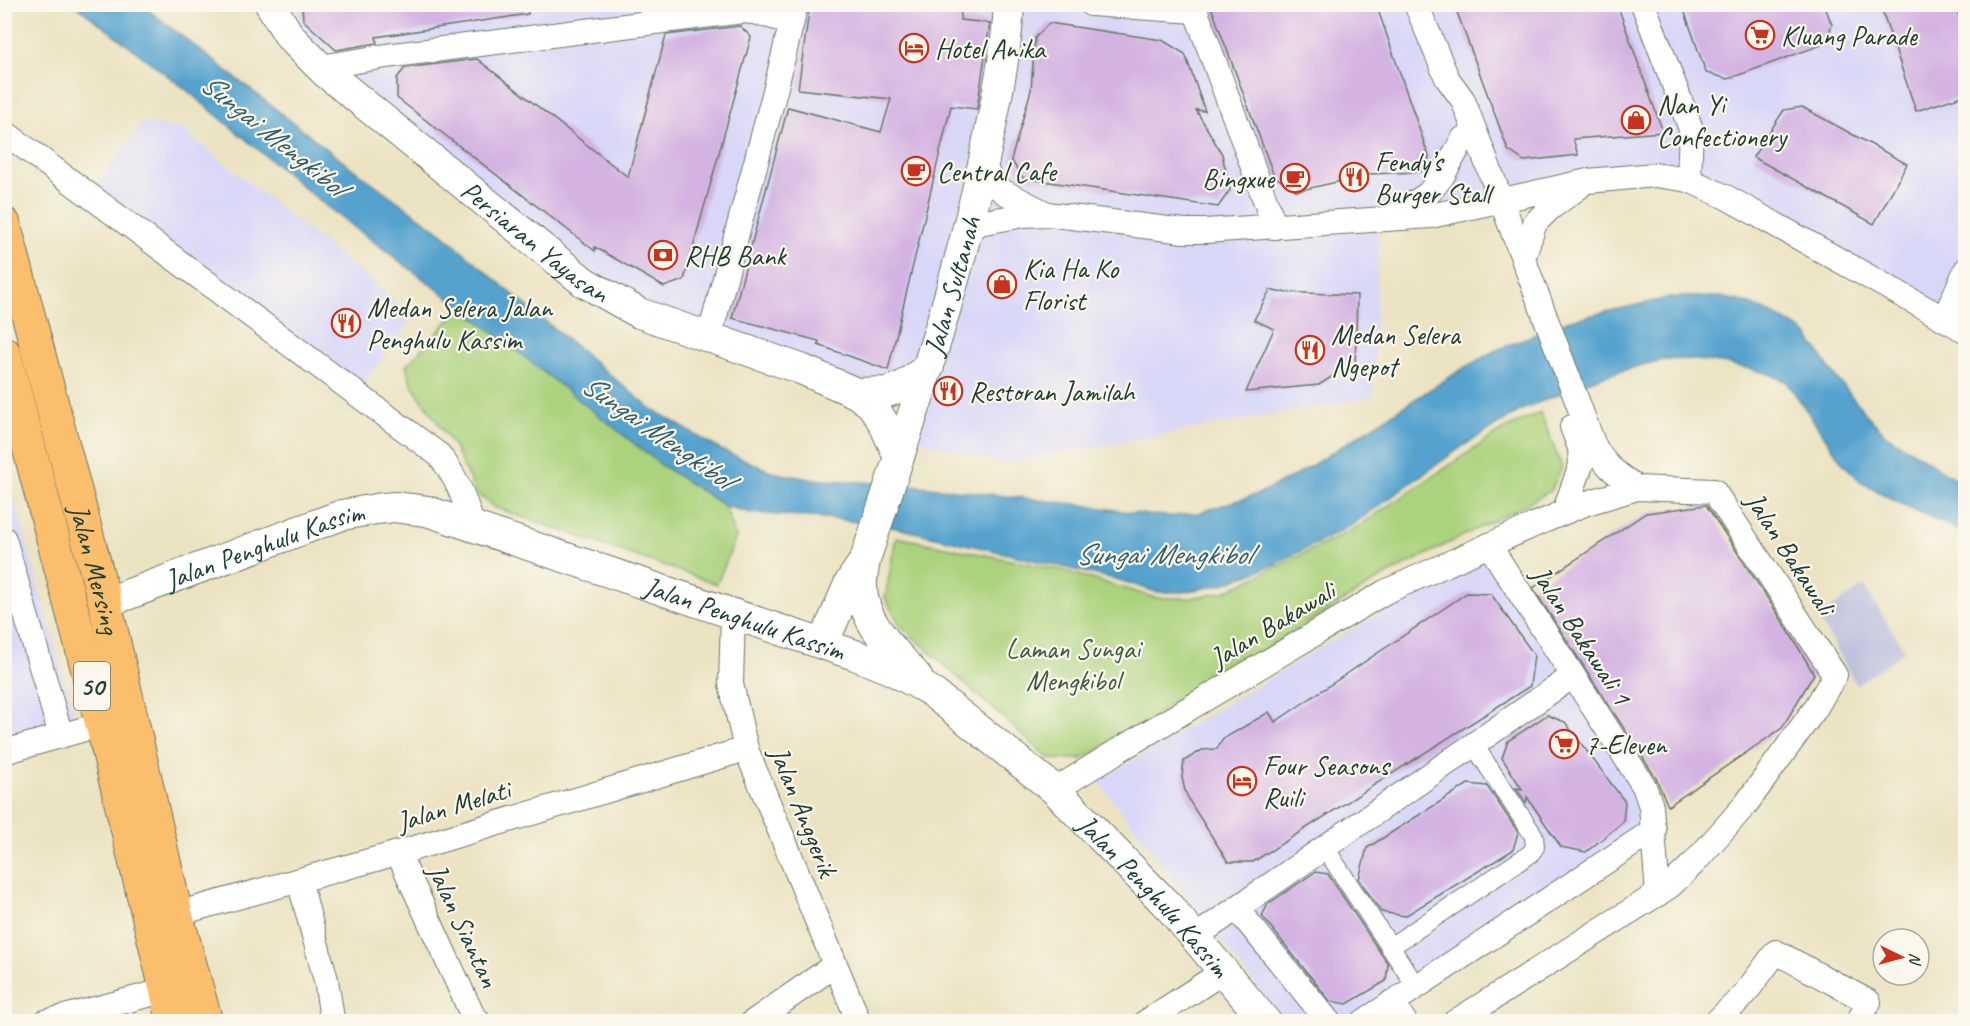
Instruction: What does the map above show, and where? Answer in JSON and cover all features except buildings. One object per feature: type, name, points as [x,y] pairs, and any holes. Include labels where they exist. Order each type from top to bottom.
[{"type":"highway","name":"Jalan Mersing","points":[[4,224],[105,603],[176,914],[206,1022]]},
{"type":"highway","name":"Jalan Mersing","points":[[4,353],[14,429],[102,724],[174,1022]]},
{"type":"street","name":"Persiaran Yayasan","points":[[270,4],[290,37],[321,67],[584,282],[639,313],[801,369],[856,393],[872,405],[883,422],[899,457]]},
{"type":"street","name":"Jalan Sultanah","points":[[929,690],[875,626],[866,607],[861,588],[865,560],[929,367],[966,236],[983,165],[1008,31],[1009,4]]},
{"type":"street","points":[[1092,4],[1194,8],[1275,227]]},
{"type":"street","points":[[1416,4],[1447,78],[1463,100],[1495,203]]},
{"type":"street","points":[[1643,4],[1691,129],[1689,180]]},
{"type":"street","points":[[321,67],[386,56],[743,11],[794,13],[710,338]]},
{"type":"street","points":[[1447,78],[1449,103],[1463,139],[1495,203],[1522,266],[1587,446],[1609,468],[1637,488]]},
{"type":"street","points":[[4,132],[439,454],[452,471],[462,490],[472,527]]},
{"type":"street","points":[[1389,219],[1428,194],[1443,175],[1463,139]]},
{"type":"street","points":[[983,165],[993,183],[1004,192],[1047,214]]},
{"type":"street","points":[[966,236],[979,223],[1024,215],[1047,214],[1184,231],[1431,216],[1588,181],[1655,175],[1689,180],[1736,203],[1965,331]]},
{"type":"street","points":[[1522,266],[1535,223],[1549,209],[1588,181]]},
{"type":"street","points":[[1944,319],[1965,270]]},
{"type":"street","name":"Persiaran Yayasan","points":[[856,393],[888,392],[905,385],[929,367]]},
{"type":"street","points":[[1564,512],[1587,446]]},
{"type":"street","name":"Jalan Bakawali","points":[[1055,790],[1385,592],[1564,512],[1626,490],[1637,488],[1714,491],[1835,675],[1815,709],[1746,804],[1694,863],[1670,886],[1455,1022]]},
{"type":"street","name":"Jalan Penghulu Kassim","points":[[105,603],[331,519],[394,507],[427,511],[878,663],[929,690],[1055,790],[1170,908],[1266,1022]]},
{"type":"street","points":[[4,539],[61,736]]},
{"type":"street","name":"Jalan Bakawali 1","points":[[1489,545],[1644,786],[1651,806],[1658,894]]},
{"type":"street","name":"Jalan Sultanah","points":[[823,644],[850,582],[865,560]]},
{"type":"street","name":"Jalan Anggerik","points":[[733,615],[731,684],[746,749],[859,1022]]},
{"type":"street","points":[[1195,937],[1573,676]]},
{"type":"street","points":[[4,752],[102,724]]},
{"type":"street","points":[[1390,947],[1530,854],[1535,847],[1534,836],[1474,745]]},
{"type":"street","name":"Jalan Melati","points":[[176,914],[398,853],[746,749]]},
{"type":"street","points":[[1363,1022],[1654,830]]},
{"type":"street","points":[[1325,848],[1416,986]]},
{"type":"street","name":"Jalan Siantan","points":[[398,853],[472,1014],[479,1022]]},
{"type":"street","points":[[299,880],[326,980],[331,1022]]},
{"type":"street","points":[[1238,909],[1329,1022]]},
{"type":"street","points":[[1716,1022],[1744,995],[1776,952],[1863,1012]]},
{"type":"street","points":[[753,1022],[835,964]]},
{"type":"street","points":[[1146,1022],[1224,971]]},
{"type":"street","points":[[45,1022],[167,990]]},
{"type":"street","points":[[1392,1002],[1406,1022]]},
{"type":"shaded area","points":[[297,5],[993,5],[997,25],[967,180],[918,360],[896,376],[856,382],[650,304],[599,276],[320,51],[298,29]]},
{"type":"shaded area","points":[[1020,5],[1965,5],[1965,319],[1634,165],[1586,168],[1425,210],[1379,214],[1373,397],[1004,463],[916,440]]},
{"type":"shaded area","points":[[141,124],[181,128],[414,316],[349,401],[85,201]]},
{"type":"shaded area","points":[[4,460],[80,739],[4,760]]},
{"type":"shaded area","points":[[1486,554],[1636,789],[1646,844],[1376,1021],[1283,1021],[1098,781],[1327,644]]},
{"type":"shaded area","points":[[1864,586],[1905,651],[1856,685],[1818,617]]},
{"type":"green space","points":[[461,307],[664,467],[725,506],[736,537],[717,584],[494,507],[476,493],[453,445],[412,385],[406,366]]},
{"type":"green space","name":"Laman Sungai Mengkibol","points":[[1540,412],[1562,467],[1551,491],[1388,574],[1083,759],[1049,759],[900,625],[885,598],[896,537],[1065,571],[1156,598],[1191,598],[1224,592],[1351,531],[1501,431]]},
{"type":"water","name":"Sungai Mengkibol","points":[[75,5],[142,5],[345,163],[443,234],[650,408],[721,450],[776,473],[810,479],[912,485],[1148,515],[1174,516],[1198,513],[1258,494],[1300,473],[1494,351],[1570,320],[1673,297],[1721,297],[1744,302],[1770,312],[1802,330],[1832,372],[1886,435],[1947,474],[1965,482],[1965,533],[1893,500],[1860,481],[1842,462],[1787,382],[1770,374],[1729,364],[1689,359],[1663,360],[1595,379],[1521,410],[1463,446],[1349,527],[1271,566],[1220,585],[1184,592],[1156,592],[1119,580],[897,528],[836,519],[751,513],[725,506],[664,467],[461,307],[326,206],[184,88]]},
{"type":"place","name":"Kluang Parade","points":[[1760,35]]},
{"type":"place","name":"Hotel Anika","points":[[914,48]]},
{"type":"place","name":"Nan Yi Confectionery","points":[[1636,120]]},
{"type":"place","name":"Central Cafe","points":[[916,171]]},
{"type":"place","name":"Fendy’s Burger Stall","points":[[1354,177]]},
{"type":"place","name":"Bingxue","points":[[1295,178]]},
{"type":"place","name":"RHB Bank","points":[[663,255]]},
{"type":"place","name":"Kia Ha Ko Florist","points":[[1002,284]]},
{"type":"place","name":"Medan Selera Jalan Penghulu Kassim","points":[[346,323]]},
{"type":"place","name":"Medan Selera Ngepot","points":[[1310,350]]},
{"type":"place","name":"Restoran Jamilah","points":[[948,391]]},
{"type":"place","name":"7-Eleven","points":[[1564,744]]},
{"type":"place","name":"Four Seasons Ruili","points":[[1242,781]]}]
